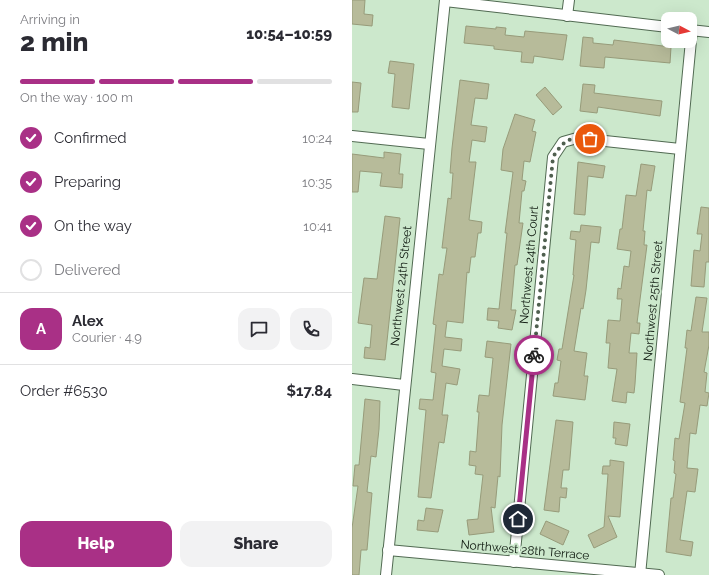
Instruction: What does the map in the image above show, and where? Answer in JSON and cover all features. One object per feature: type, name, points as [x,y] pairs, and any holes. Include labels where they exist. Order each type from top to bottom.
[{"type":"street","points":[[445,0],[661,26]]},
{"type":"street","name":"Northwest 24th Street","points":[[386,575],[404,385],[445,0]]},
{"type":"street","points":[[567,16],[569,0]]},
{"type":"street","points":[[697,31],[709,32]]},
{"type":"street","name":"Northwest 25th Street","points":[[640,574],[689,48]]},
{"type":"street","points":[[352,136],[429,144]]},
{"type":"street","name":"Northwest 24th Court","points":[[514,562],[553,157],[563,142],[577,138],[680,149]]},
{"type":"street","points":[[352,379],[404,385]]},
{"type":"street","name":"Northwest 28th Terrace","points":[[388,550],[659,575]]},
{"type":"building","points":[[352,0],[365,0],[364,14],[373,15],[372,26],[352,24]]},
{"type":"building","points":[[466,26],[496,29],[496,27],[506,28],[505,35],[524,37],[525,31],[567,35],[563,60],[534,56],[533,63],[521,62],[522,52],[494,49],[494,46],[464,43]]},
{"type":"building","points":[[583,37],[593,38],[593,43],[613,45],[614,40],[661,46],[661,48],[671,48],[670,63],[605,57],[604,68],[580,66]]},
{"type":"building","points":[[390,61],[414,64],[409,109],[392,107],[395,74],[388,73]]},
{"type":"building","points":[[460,80],[489,84],[487,99],[475,98],[471,125],[487,127],[485,142],[472,140],[469,162],[476,162],[469,220],[482,222],[481,233],[478,233],[475,257],[471,257],[469,273],[467,272],[463,323],[447,321],[445,337],[462,339],[461,351],[444,349],[442,366],[460,369],[457,385],[446,383],[442,415],[448,415],[444,443],[439,442],[431,498],[418,497],[426,410],[419,409],[420,399],[433,400],[436,373],[431,372],[436,325],[433,324],[439,274],[443,275],[447,248],[442,248],[448,198],[451,199],[453,173],[450,173]]},
{"type":"building","points":[[352,82],[361,83],[358,112],[352,112]]},
{"type":"building","points":[[583,84],[595,85],[594,93],[662,101],[660,116],[598,107],[597,113],[580,111]]},
{"type":"building","points":[[545,87],[562,107],[553,115],[536,95]]},
{"type":"building","points":[[515,114],[535,120],[532,131],[536,132],[530,162],[524,161],[522,180],[526,181],[524,191],[522,191],[519,223],[523,223],[517,265],[515,265],[511,310],[516,310],[512,330],[498,328],[499,321],[487,320],[488,308],[499,309],[507,233],[505,233],[513,172],[501,170],[503,149]]},
{"type":"building","points":[[384,152],[401,154],[399,174],[403,174],[402,188],[380,186],[382,173],[360,171],[358,192],[352,192],[352,154],[384,158]]},
{"type":"building","points":[[578,162],[605,166],[603,178],[588,176],[585,215],[574,214]]},
{"type":"building","points":[[641,164],[655,166],[651,191],[647,190],[643,231],[645,231],[644,245],[647,245],[637,323],[640,323],[639,334],[631,333],[629,353],[637,353],[634,393],[627,392],[626,403],[612,401],[617,369],[608,368],[610,343],[606,343],[608,320],[620,321],[622,299],[617,299],[618,288],[621,289],[624,266],[629,267],[631,251],[617,249],[620,229],[622,229],[626,195],[636,196]]},
{"type":"building","points":[[701,207],[709,208],[709,262],[706,262],[704,287],[691,286],[694,250],[700,251],[702,234],[697,234]]},
{"type":"building","points":[[385,216],[400,218],[385,360],[364,358],[365,347],[370,348],[372,325],[358,323],[364,278],[377,279]]},
{"type":"building","points":[[581,225],[601,227],[599,243],[591,242],[586,290],[583,309],[581,308],[574,351],[587,353],[584,376],[588,376],[585,400],[553,396],[555,383],[558,383],[561,361],[557,360],[559,349],[562,349],[574,275],[576,240],[570,239],[571,231],[580,232]]},
{"type":"building","points":[[696,297],[707,298],[702,332],[709,332],[709,345],[704,372],[707,373],[705,392],[709,393],[707,406],[700,405],[696,434],[690,433],[687,468],[698,469],[695,492],[687,491],[680,540],[693,542],[691,556],[666,552],[671,498],[673,498],[676,474],[674,473],[675,461],[673,460],[675,438],[679,439],[685,403],[680,402],[687,348],[685,348],[687,330],[691,331]]},
{"type":"building","points":[[487,341],[511,344],[502,425],[500,477],[498,476],[495,508],[491,507],[494,532],[469,535],[467,520],[478,519],[483,475],[475,474],[476,466],[469,465],[470,451],[476,452],[479,395],[489,396],[493,358],[485,357]]},
{"type":"building","points":[[365,399],[380,401],[379,429],[376,457],[371,456],[367,492],[372,493],[367,550],[361,550],[359,575],[352,575],[352,528],[358,486],[353,486],[355,465],[359,465]]},
{"type":"building","points":[[556,420],[573,422],[569,470],[563,470],[561,488],[567,488],[566,498],[560,497],[559,512],[544,510]]},
{"type":"building","points":[[614,422],[630,424],[627,446],[615,444],[616,438],[613,438]]},
{"type":"building","points":[[610,460],[624,462],[620,517],[608,516],[617,537],[594,548],[588,535],[604,527],[608,474],[602,474],[603,466],[610,466]]},
{"type":"building","points":[[426,508],[443,510],[438,532],[417,530],[418,520],[424,521]]},
{"type":"building","points":[[546,521],[569,531],[563,545],[540,534]]},
{"type":"way so far","points":[[534,355],[553,157],[563,142],[577,138],[590,139]]},
{"type":"route","points":[[518,519],[534,355]]}]
